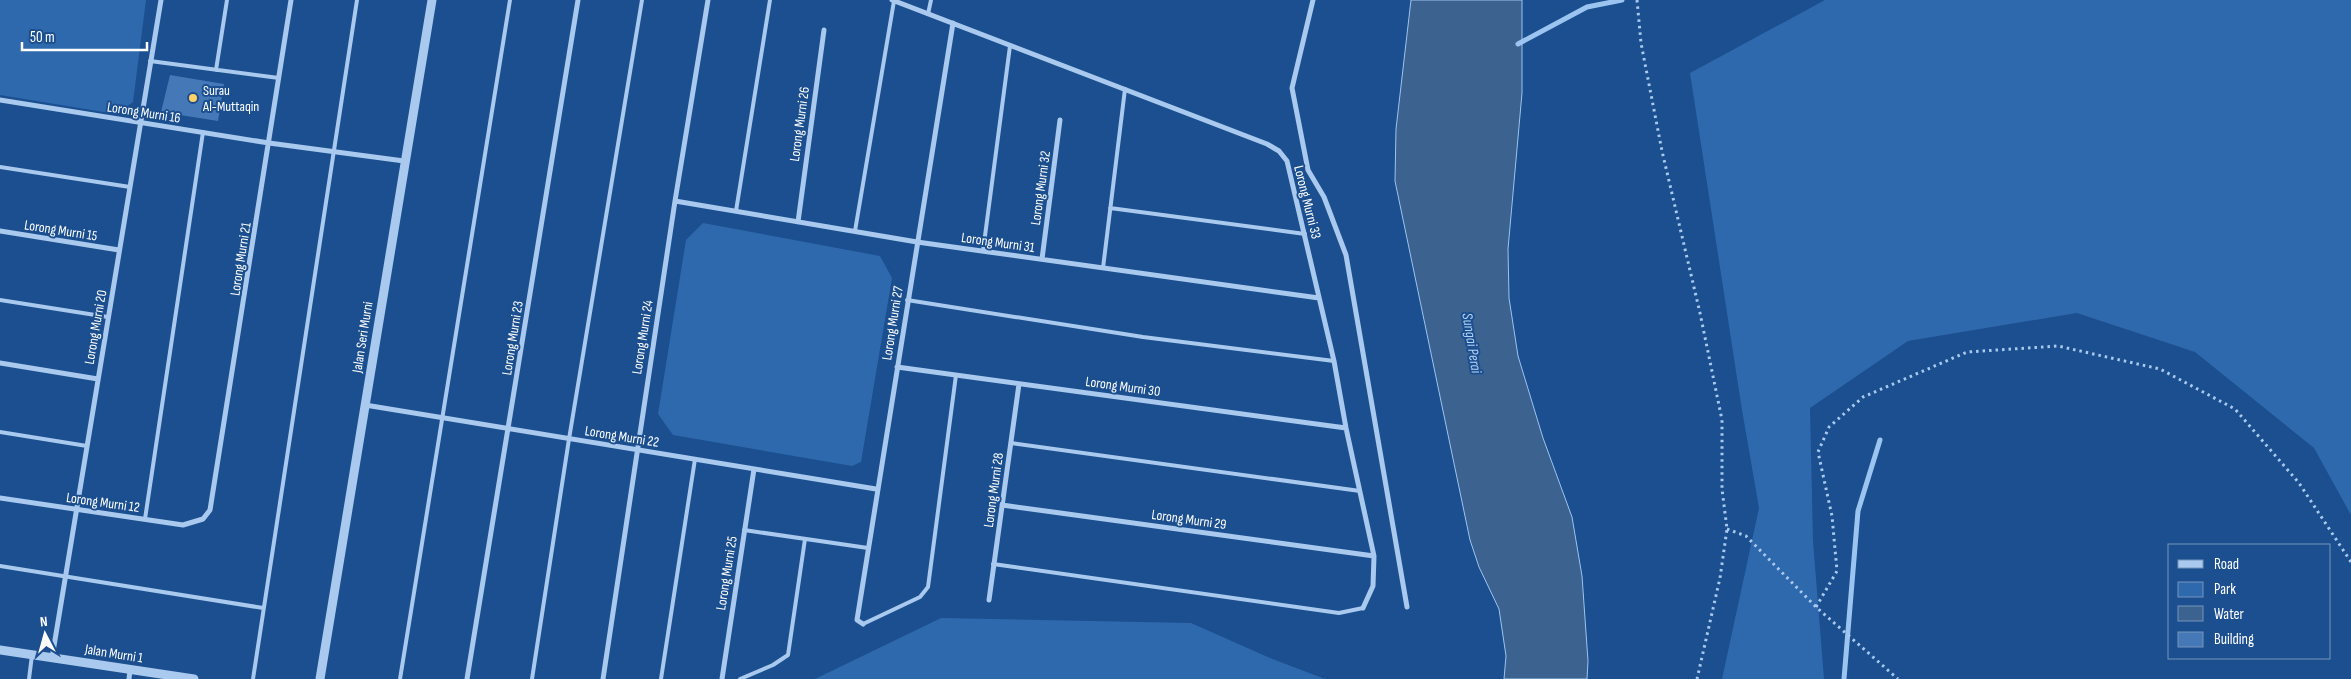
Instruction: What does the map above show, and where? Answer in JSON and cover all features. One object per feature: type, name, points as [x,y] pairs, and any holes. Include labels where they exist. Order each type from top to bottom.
[{"type":"street","name":"Lorong Murni 20","points":[[52,658],[160,0]]},
{"type":"street","name":"Lorong Murni 21","points":[[203,519],[210,510],[213,499],[291,0]]},
{"type":"street","name":"Jalan Seri Murni","points":[[320,679],[432,0]]},
{"type":"street","name":"Lorong Murni 23","points":[[467,679],[578,0]]},
{"type":"street","name":"Lorong Murni 24","points":[[603,679],[636,450],[708,0]]},
{"type":"street","name":"Lorong Murni 33","points":[[893,0],[1267,144],[1279,151],[1287,161],[1334,361],[1346,428],[1374,556],[1373,586],[1362,608]]},
{"type":"street","points":[[1313,0],[1292,88],[1308,170],[1324,197],[1346,255],[1408,607]]},
{"type":"street","name":"Lorong Murni 27","points":[[862,624],[857,620],[876,489],[953,24]]},
{"type":"street","name":"Lorong Murni 26","points":[[798,222],[824,30]]},
{"type":"street","name":"Lorong Murni 16","points":[[0,100],[269,143],[404,161]]},
{"type":"street","name":"Lorong Murni 32","points":[[1042,259],[1060,120]]},
{"type":"street","name":"Lorong Murni 31","points":[[675,200],[917,242],[1319,298]]},
{"type":"street","name":"Lorong Murni 15","points":[[0,231],[119,250]]},
{"type":"street","points":[[0,363],[98,379]]},
{"type":"street","name":"Lorong Murni 30","points":[[897,368],[1346,428]]},
{"type":"street","name":"Lorong Murni 28","points":[[989,600],[1020,384]]},
{"type":"street","name":"Lorong Murni 22","points":[[365,405],[876,489]]},
{"type":"street","name":"Lorong Murni 25","points":[[722,679],[754,469]]},
{"type":"street","name":"Lorong Murni 12","points":[[0,498],[183,525],[203,519]]},
{"type":"street","name":"Lorong Murni 29","points":[[1002,505],[1374,556]]},
{"type":"street","name":"Jalan Murni 1","points":[[0,650],[52,658],[130,674],[194,679]]},
{"type":"lane","points":[[216,70],[226,0]]},
{"type":"lane","points":[[253,679],[332,152],[357,0]]},
{"type":"lane","points":[[400,679],[444,418],[510,0]]},
{"type":"lane","points":[[532,679],[569,439],[642,0]]},
{"type":"lane","points":[[736,211],[770,0]]},
{"type":"lane","points":[[855,231],[893,0]]},
{"type":"lane","points":[[928,14],[932,0]]},
{"type":"lane","points":[[983,251],[1010,46]]},
{"type":"lane","points":[[150,61],[279,78]]},
{"type":"lane","points":[[1103,268],[1125,89]]},
{"type":"lane","points":[[145,519],[203,132]]},
{"type":"lane","points":[[0,167],[130,187]]},
{"type":"lane","points":[[1110,208],[1305,234]]},
{"type":"lane","points":[[0,300],[108,317]]},
{"type":"lane","points":[[908,300],[1143,337],[1334,361]]},
{"type":"lane","points":[[862,624],[920,598],[928,587],[956,375]]},
{"type":"lane","points":[[0,432],[87,446]]},
{"type":"lane","points":[[1011,443],[1360,492]]},
{"type":"lane","points":[[661,679],[695,459]]},
{"type":"lane","points":[[744,530],[868,548]]},
{"type":"lane","points":[[740,679],[773,665],[788,656],[805,539]]},
{"type":"lane","points":[[993,564],[1339,614],[1362,608]]},
{"type":"lane","points":[[0,566],[263,608]]},
{"type":"lane","points":[[29,679],[32,655]]},
{"type":"path","points":[[1638,0],[1641,43],[1662,151],[1700,313],[1722,420],[1722,489],[1727,529],[1720,578],[1697,679]]},
{"type":"path","points":[[1816,607],[1837,571],[1832,516],[1818,452],[1829,426],[1863,397],[1967,352],[2058,346],[2160,369],[2235,409],[2299,483],[2351,562]]},
{"type":"path","points":[[1727,529],[1746,536],[1816,607],[1898,679]]},
{"type":"green space","points":[[0,0],[146,0],[133,102],[116,114],[0,95]]},
{"type":"green space","points":[[1825,0],[2351,0],[2351,515],[2314,448],[2195,352],[2077,313],[1908,341],[1810,408],[1813,541],[1824,679],[1722,679],[1759,508],[1690,73]]},
{"type":"green space","points":[[703,223],[880,256],[892,278],[861,462],[852,466],[673,435],[658,414],[686,240]]},
{"type":"green space","points":[[941,618],[1191,623],[1270,658],[1325,679],[815,679]]},
{"type":"water","name":"Sungai Perai","points":[[1411,0],[1522,0],[1522,93],[1508,249],[1509,298],[1518,356],[1543,438],[1572,517],[1582,576],[1588,661],[1587,679],[1504,679],[1506,656],[1499,609],[1479,567],[1470,540],[1395,181],[1396,129]]},
{"type":"building","name":"Surau Al-Muttaqin","points":[[170,75],[224,84],[218,121],[161,112]]},
{"type":"waterway","points":[[1518,44],[1587,7],[1622,0]]},
{"type":"waterway","points":[[1844,679],[1858,511],[1880,440]]},
{"type":"place","name":"Surau Al-Muttaqin","points":[[193,98]]}]
